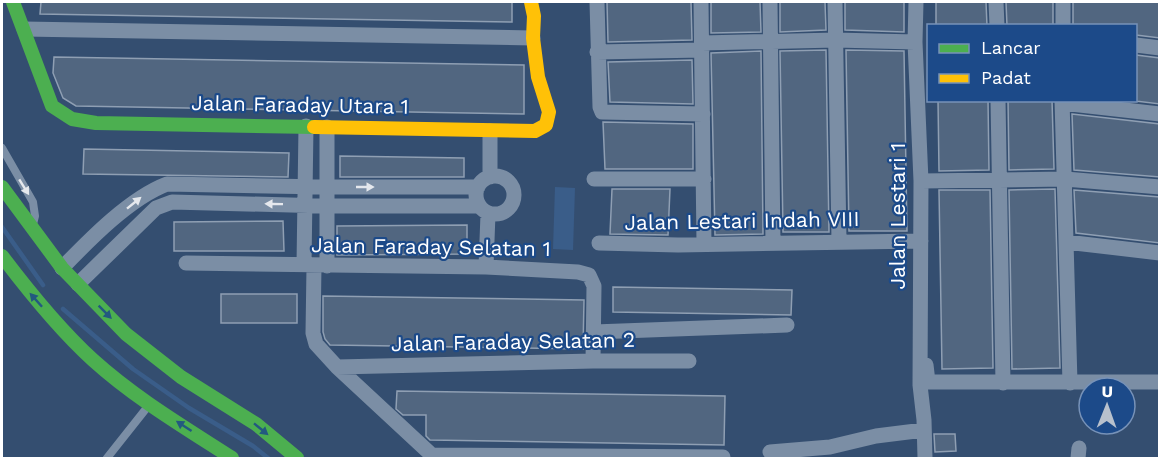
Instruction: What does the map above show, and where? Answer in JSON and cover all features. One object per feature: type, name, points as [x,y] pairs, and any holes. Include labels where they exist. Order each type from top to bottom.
[{"type":"street","points":[[13,2],[24,29],[533,38],[534,16],[531,2]]},
{"type":"street","points":[[597,2],[597,52],[602,112],[703,114]]},
{"type":"street","points":[[701,2],[704,244]]},
{"type":"street","points":[[770,2],[773,243]]},
{"type":"street","points":[[835,2],[839,241]]},
{"type":"street","name":"Jalan Lestari 1","points":[[916,2],[915,42],[921,181],[920,385],[925,459]]},
{"type":"street","points":[[996,2],[997,24]]},
{"type":"street","points":[[1063,2],[1063,24]]},
{"type":"street","name":"Jalan Faraday Utara 1","points":[[24,29],[52,106],[72,120],[96,123],[490,131],[535,131],[546,125],[549,112],[538,77],[533,38]]},
{"type":"street","points":[[597,52],[770,42],[836,40],[915,42]]},
{"type":"street","points":[[1137,45],[1160,48]]},
{"type":"street","points":[[998,102],[1003,383]]},
{"type":"street","points":[[1070,382],[1062,102],[1160,114]]},
{"type":"street","points":[[306,126],[305,204],[315,266]]},
{"type":"street","points":[[327,127],[327,206],[315,266],[313,333],[316,344],[337,367],[434,457],[723,457]]},
{"type":"street","points":[[490,131],[490,177]]},
{"type":"street","points":[[78,284],[156,208],[172,202],[484,210],[500,214],[511,208],[515,196],[512,185],[503,177],[490,177],[483,180],[478,187],[476,197],[484,210],[486,267]]},
{"type":"street","points":[[594,179],[704,179]]},
{"type":"street","points":[[921,181],[1065,179],[1160,187]]},
{"type":"street","points":[[62,268],[89,240],[150,190],[167,184],[478,187]]},
{"type":"street","points":[[2,187],[62,268],[126,334],[181,376],[256,424],[297,459]]},
{"type":"street","name":"Jalan Lestari Indah VIII","points":[[599,243],[921,241]]},
{"type":"street","points":[[1066,242],[1160,253]]},
{"type":"street","points":[[2,256],[54,321],[106,372],[232,459]]},
{"type":"street","name":"Jalan Faraday Selatan 1","points":[[186,263],[486,267],[578,272],[589,275],[594,286],[593,361]]},
{"type":"street","points":[[919,295],[925,308],[927,382],[1160,382]]},
{"type":"street","name":"Jalan Faraday Selatan 2","points":[[594,332],[787,325]]},
{"type":"street","name":"Jalan Faraday Selatan 2","points":[[337,367],[689,361]]},
{"type":"street","points":[[770,452],[830,447],[876,436],[924,430]]},
{"type":"lane","points":[[2,148],[33,202],[35,216],[32,228]]},
{"type":"lane","points":[[107,459],[150,404]]},
{"type":"water","points":[[555,187],[575,188],[573,250],[553,249]]},
{"type":"building","points":[[41,2],[512,2],[512,22],[40,14]]},
{"type":"building","points":[[607,2],[691,2],[692,40],[608,42]]},
{"type":"building","points":[[711,2],[760,2],[761,32],[711,33]]},
{"type":"building","points":[[780,2],[825,2],[826,30],[780,32]]},
{"type":"building","points":[[845,2],[904,2],[904,32],[845,30]]},
{"type":"building","points":[[936,2],[986,2],[987,24],[936,24]]},
{"type":"building","points":[[1006,2],[1053,2],[1053,24],[1007,24]]},
{"type":"building","points":[[1073,2],[1160,2],[1160,38],[1137,35],[1137,24],[1073,24]]},
{"type":"building","points":[[826,50],[829,232],[783,232],[780,51]]},
{"type":"building","points":[[846,50],[904,51],[907,231],[849,231]]},
{"type":"building","points":[[761,51],[763,234],[715,235],[711,53]]},
{"type":"building","points":[[1137,55],[1160,58],[1160,104],[1137,101]]},
{"type":"building","points":[[54,57],[524,65],[524,114],[76,106],[63,98],[53,73]]},
{"type":"building","points":[[692,60],[693,104],[610,102],[608,62]]},
{"type":"building","points":[[938,102],[988,102],[989,170],[939,171]]},
{"type":"building","points":[[1008,102],[1052,102],[1054,169],[1009,170]]},
{"type":"building","points":[[1072,114],[1160,124],[1160,177],[1074,170]]},
{"type":"building","points":[[603,122],[693,124],[693,169],[605,169]]},
{"type":"building","points":[[84,149],[289,153],[288,177],[83,174]]},
{"type":"building","points":[[340,156],[464,158],[464,177],[340,177]]},
{"type":"building","points":[[612,189],[670,189],[668,235],[610,234]]},
{"type":"building","points":[[1055,189],[1060,368],[1012,369],[1009,190]]},
{"type":"building","points":[[939,190],[990,190],[993,368],[942,369]]},
{"type":"building","points":[[1074,190],[1160,197],[1160,243],[1076,233]]},
{"type":"building","points":[[283,221],[284,251],[174,251],[174,222]]},
{"type":"building","points":[[467,225],[467,254],[337,255],[337,226]]},
{"type":"building","points":[[613,287],[792,290],[791,315],[613,312]]},
{"type":"building","points":[[221,294],[297,294],[297,323],[221,323]]},
{"type":"building","points":[[323,296],[584,300],[583,349],[330,345],[323,332]]},
{"type":"building","points":[[397,391],[725,396],[724,445],[430,440],[426,436],[426,415],[403,415],[396,409]]},
{"type":"building","points":[[934,434],[955,434],[956,451],[935,452]]},
{"type":"waterway","points":[[2,227],[43,285]]},
{"type":"waterway","points":[[63,309],[133,369],[268,458]]},
{"type":"traffic: fast","points":[[13,2],[52,106],[72,119],[96,123],[314,127]]},
{"type":"traffic: fast","points":[[2,187],[62,268],[126,334],[181,377],[256,424],[297,458]]},
{"type":"traffic: fast","points":[[2,256],[45,310],[93,360],[143,400],[232,458]]},
{"type":"traffic: slow","points":[[314,127],[535,131],[546,125],[549,112],[538,77],[531,2]]}]
